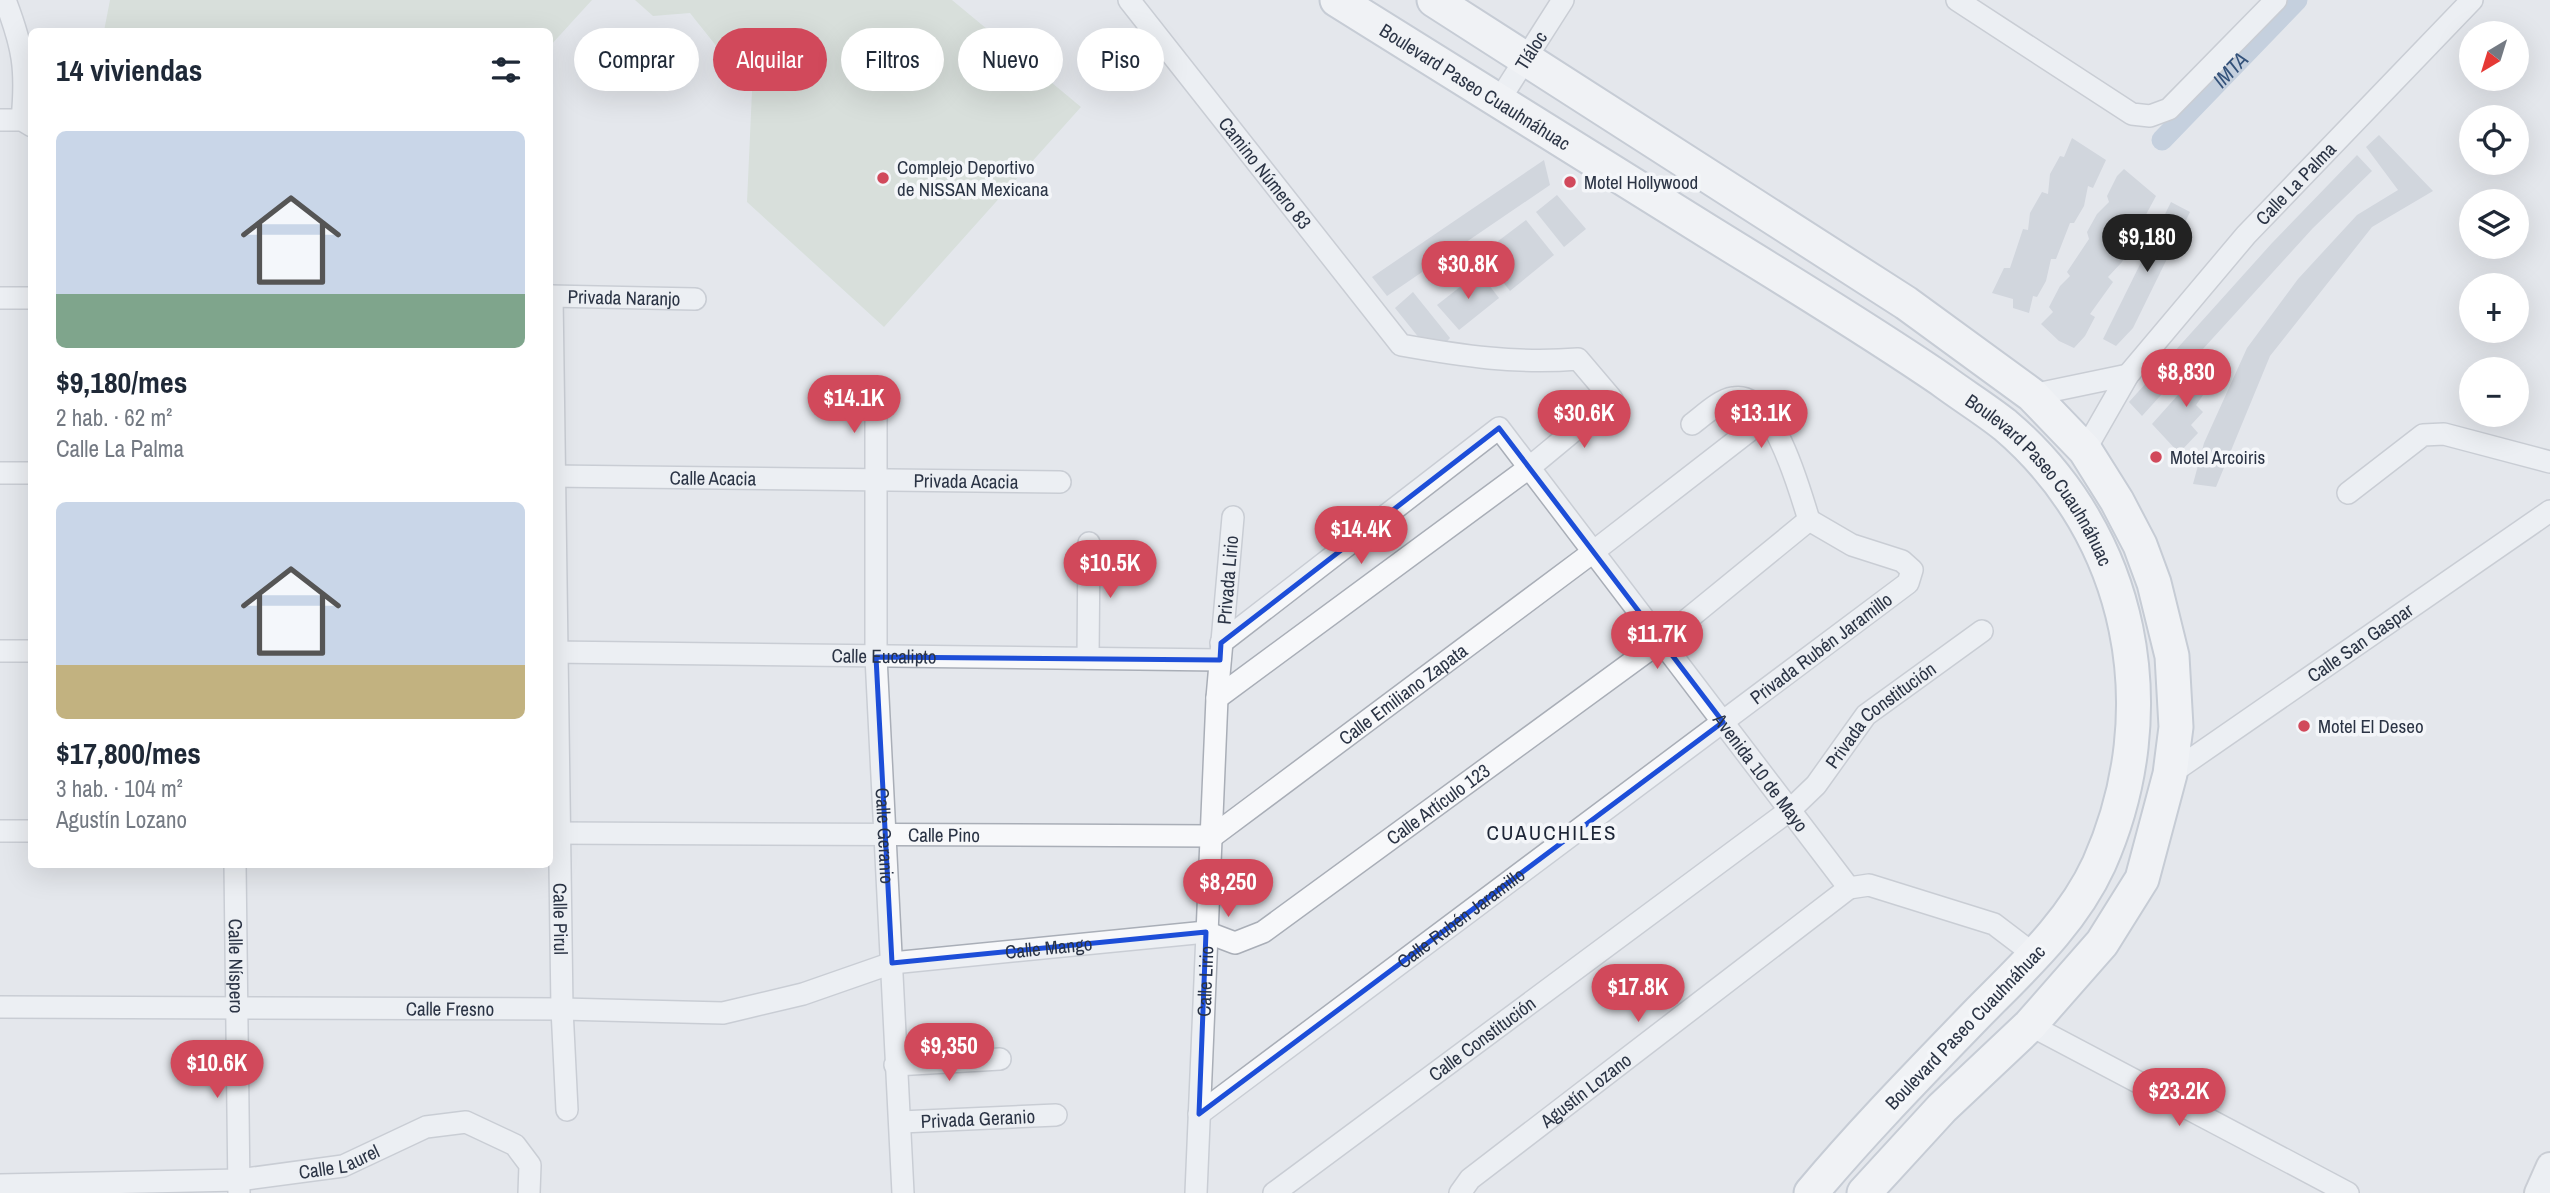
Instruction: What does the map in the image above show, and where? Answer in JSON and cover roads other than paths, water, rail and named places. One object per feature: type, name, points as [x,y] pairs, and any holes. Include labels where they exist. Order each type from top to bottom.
[{"type":"main road","name":"Boulevard Paseo Cuauhnáhuac","points":[[1337,0],[1885,341],[2003,424],[2032,452],[2078,513],[2099,548],[2129,629],[2135,677],[2135,716],[2117,812],[2098,866],[2064,922],[2036,956],[1898,1095],[1811,1193]]},
{"type":"main road","name":"Boulevard Paseo Cuauhnáhuac","points":[[1434,0],[1906,303],[2032,395],[2085,450],[2140,545],[2166,623],[2175,690],[2176,727],[2170,774],[2142,879],[2102,943],[2030,1025],[1942,1108],[1864,1193]]},
{"type":"street","points":[[0,120],[27,123],[26,80],[21,43],[5,0]]},
{"type":"street","name":"Camino Número 83","points":[[1129,0],[1401,345],[1488,360],[1530,363],[1578,359],[1612,399],[1530,467]]},
{"type":"street","name":"Tláloc","points":[[1498,102],[1563,0]]},
{"type":"street","points":[[1957,0],[2132,114],[2159,113],[2276,0]]},
{"type":"street","name":"Calle La Palma","points":[[2085,450],[2127,375],[2246,235],[2472,0]]},
{"type":"street","name":"Privada Naranjo","points":[[553,296],[695,299]]},
{"type":"street","points":[[0,298],[28,298]]},
{"type":"street","points":[[2032,395],[2127,375]]},
{"type":"street","points":[[874,478],[876,393]]},
{"type":"street","points":[[1692,424],[1730,398],[1740,397],[1757,405],[1767,417],[1789,457],[1809,520]]},
{"type":"street","name":"Calle Emiliano Zapata","points":[[1213,836],[1593,552],[1767,417]]},
{"type":"street","name":"Avenida 10 de Mayo","points":[[1220,651],[1499,428],[1849,888]]},
{"type":"street","points":[[2348,493],[2423,435],[2444,434],[2550,462]]},
{"type":"street","points":[[1217,698],[1530,467]]},
{"type":"street","points":[[0,473],[28,474]]},
{"type":"street","name":"Calle Acacia","points":[[553,476],[874,478]]},
{"type":"street","name":"Privada Acacia","points":[[874,478],[1060,482]]},
{"type":"street","name":"Calle Geranio","points":[[874,478],[876,657],[883,837],[903,1193]]},
{"type":"street","name":"Calle San Gaspar","points":[[2170,774],[2550,511]]},
{"type":"street","name":"Privada Lirio","points":[[1220,651],[1233,517]]},
{"type":"street","name":"Privada Rubén Jaramillo","points":[[1723,722],[1908,583],[1912,570],[1902,561],[1852,545],[1809,520]]},
{"type":"street","name":"Calle Artículo 123","points":[[1206,932],[1235,943],[1263,932],[1661,641],[1809,520]]},
{"type":"street","points":[[1088,657],[1089,543]]},
{"type":"street","name":"Calle Pirul","points":[[553,564],[555,833],[567,1110]]},
{"type":"street","name":"Privada Constitución","points":[[1790,810],[1816,785],[1866,715],[1982,631]]},
{"type":"street","points":[[0,651],[28,651]]},
{"type":"street","name":"Calle Eucalipto","points":[[554,652],[1088,657],[1220,651]]},
{"type":"street","name":"Calle Lirio","points":[[1196,1193],[1220,651]]},
{"type":"street","name":"Calle Rubén Jaramillo","points":[[1199,1114],[1723,722]]},
{"type":"street","name":"Calle Constitución","points":[[1274,1193],[1790,810]]},
{"type":"street","points":[[0,831],[28,831]]},
{"type":"street","name":"Calle Pino","points":[[555,833],[883,837],[1213,836]]},
{"type":"street","name":"Calle Níspero","points":[[235,868],[239,1187]]},
{"type":"street","points":[[1849,888],[1869,885],[1994,924],[2036,956]]},
{"type":"street","name":"Agustín Lozano","points":[[1460,1193],[1470,1179],[1849,888]]},
{"type":"street","name":"Calle Mango","points":[[892,963],[1206,932]]},
{"type":"street","name":"Calle Fresno","points":[[0,1006],[562,1009],[723,1013],[803,994],[892,963]]},
{"type":"street","points":[[2030,1025],[2348,1193]]},
{"type":"street","points":[[895,1065],[1000,1059]]},
{"type":"street","name":"Privada Geranio","points":[[901,1122],[1056,1115]]},
{"type":"street","name":"Calle Laurel","points":[[0,1185],[239,1187],[343,1166],[426,1127],[466,1122],[515,1145],[530,1165],[529,1193]]},
{"type":"street","points":[[2538,1193],[2550,1166]]},
{"type":"waterway","name":"IMTA","points":[[2162,140],[2297,0]]},
{"type":"place","name":"Complejo Deportivo de NISSAN Mexicana","points":[[883,178]]},
{"type":"place","name":"Motel Hollywood","points":[[1570,182]]},
{"type":"place","name":"Motel Arcoiris","points":[[2156,457]]},
{"type":"place","name":"Motel El Deseo","points":[[2304,726]]},
{"type":"district","name":"CUAUCHILES","points":[[1552,832]]}]
